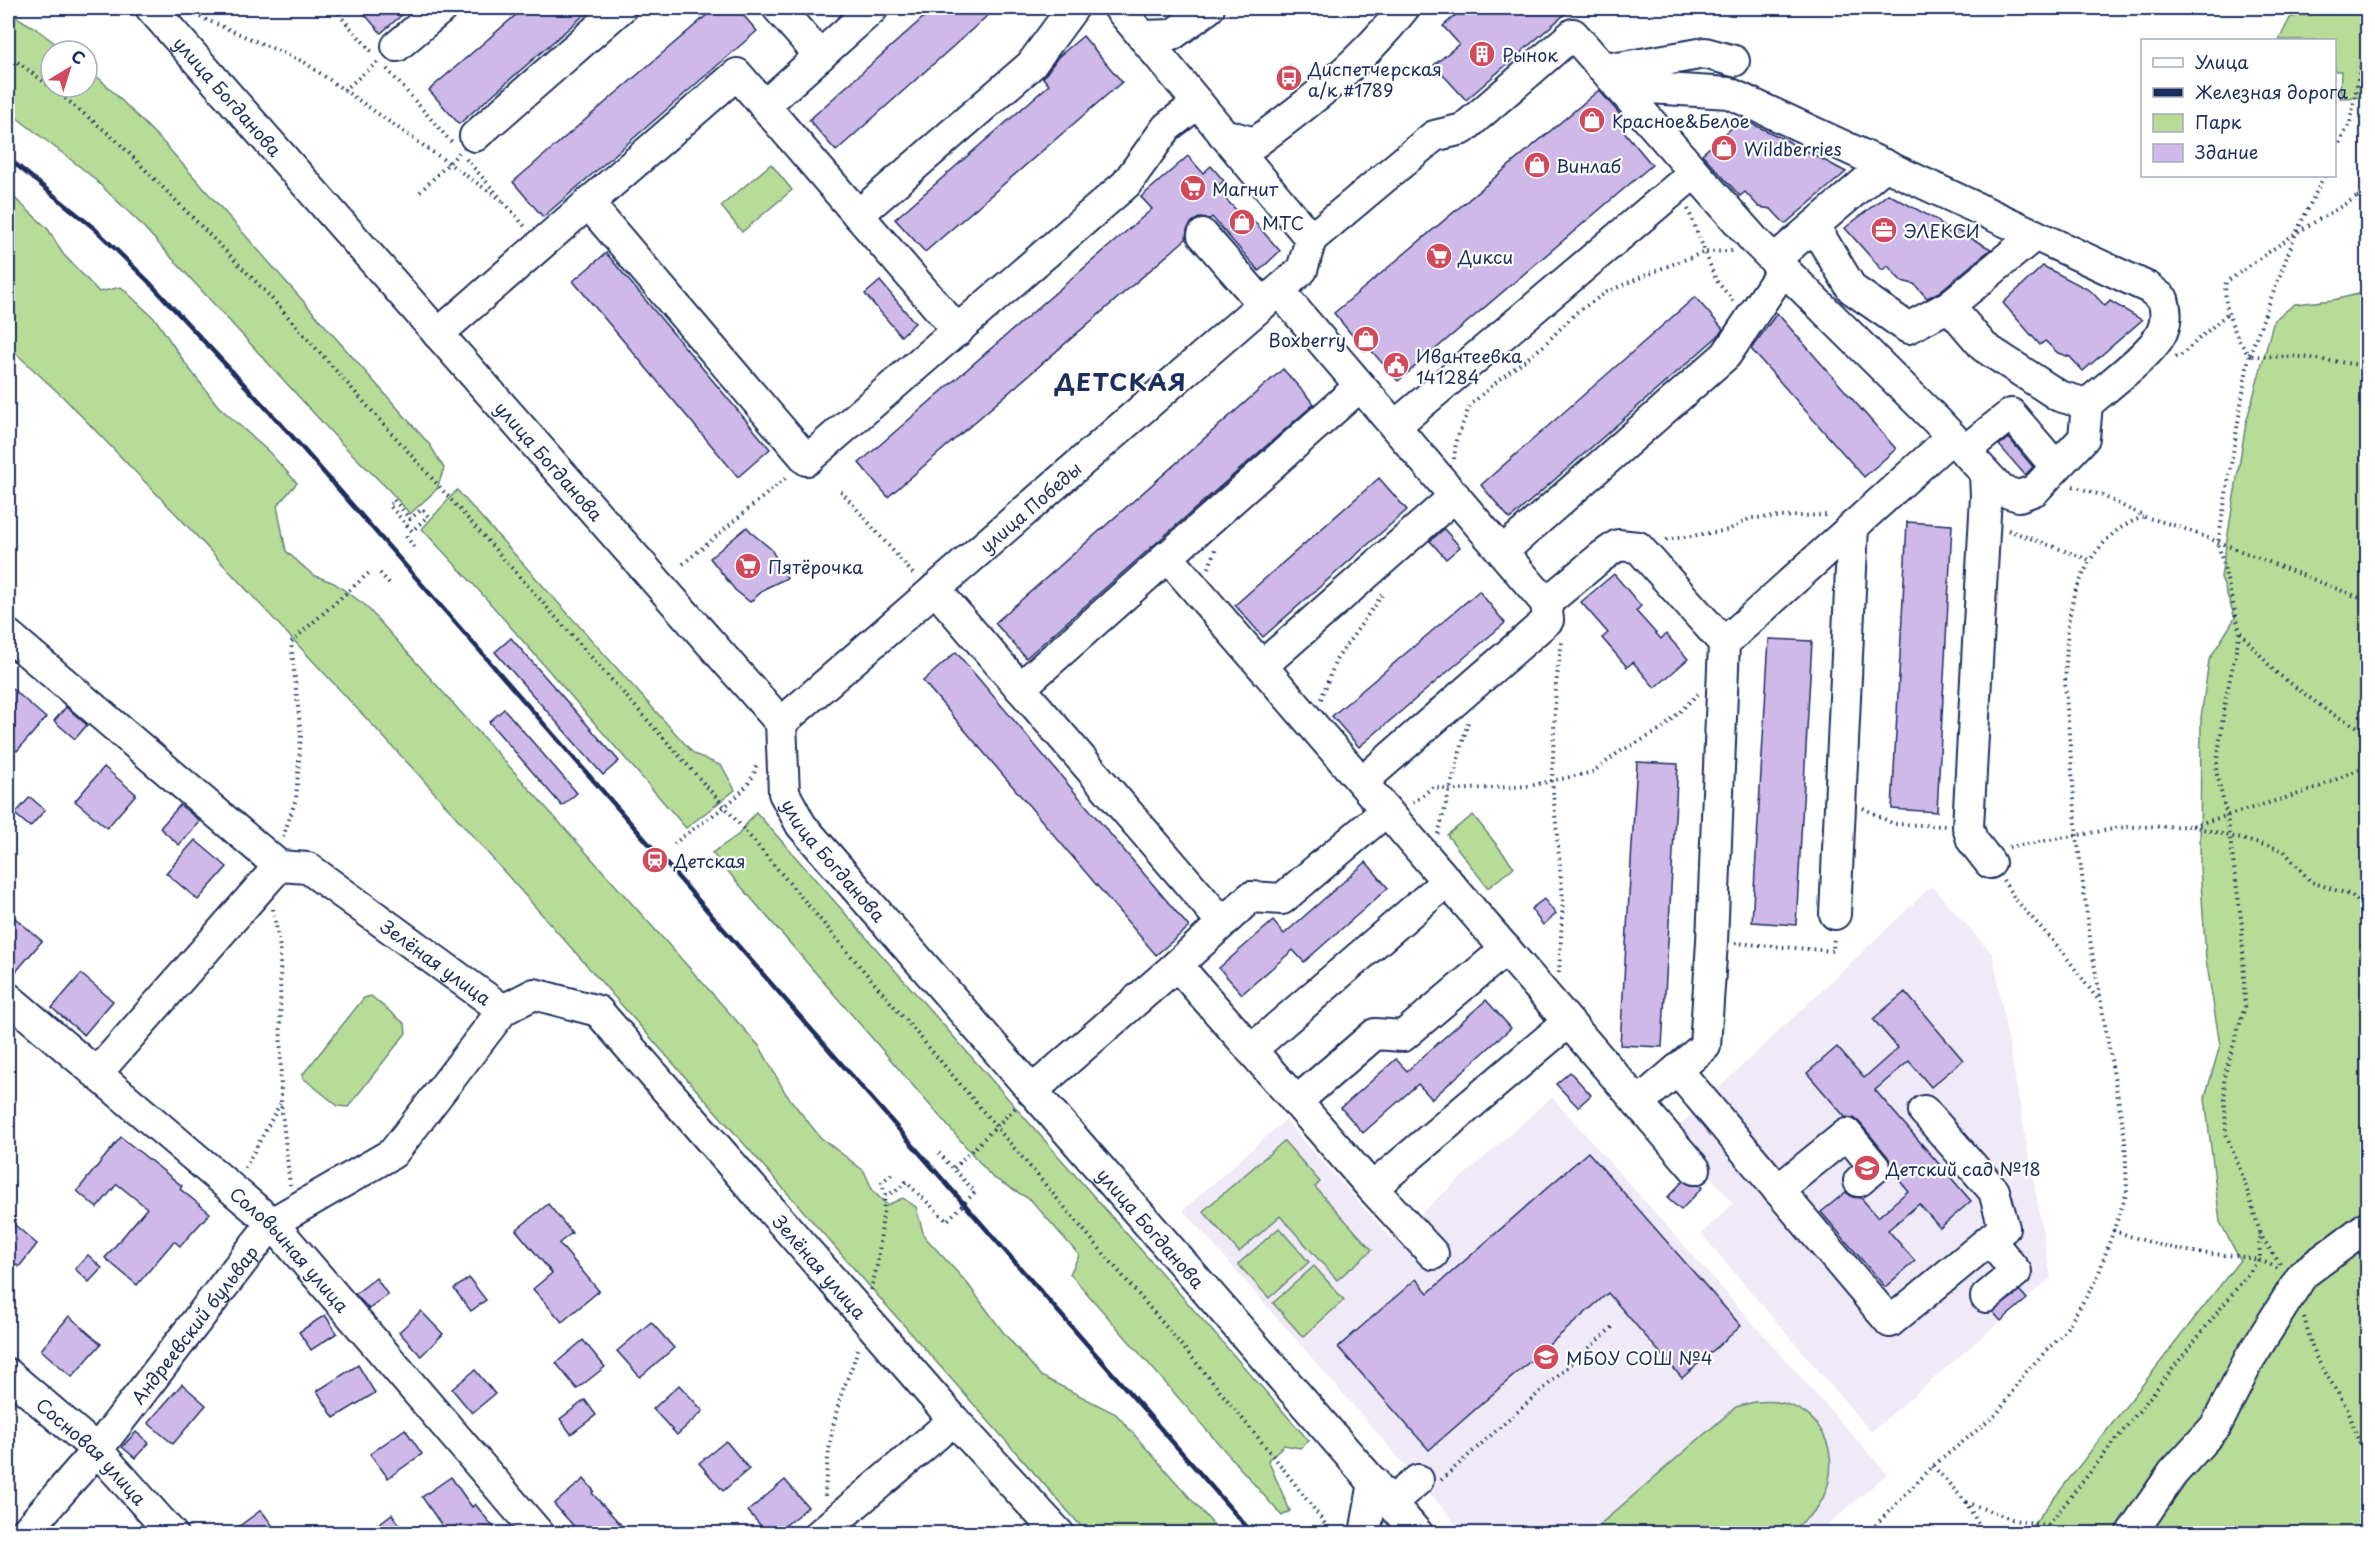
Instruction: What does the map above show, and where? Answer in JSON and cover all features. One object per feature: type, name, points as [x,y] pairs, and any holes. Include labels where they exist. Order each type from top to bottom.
[{"type":"street","name":"улица Богданова","points":[[151,8],[438,334],[477,388],[781,723],[783,793],[801,825],[1026,1098],[1418,1533]]},
{"type":"street","points":[[388,53],[442,8]]},
{"type":"street","points":[[467,144],[621,8]]},
{"type":"street","points":[[778,8],[820,56]]},
{"type":"street","points":[[764,106],[873,8]]},
{"type":"street","points":[[858,215],[1031,65],[1073,8]]},
{"type":"street","points":[[1119,8],[1311,239],[1434,136],[1463,129],[1573,34],[1609,76],[1686,180],[1773,259],[2002,491],[2019,496],[2035,490],[2084,438],[2087,404],[2150,348],[2162,332],[2166,311],[2163,299],[2149,288],[1885,165],[1729,93],[1609,76]]},
{"type":"street","points":[[1142,36],[1172,35],[1209,8]]},
{"type":"street","points":[[1224,134],[1255,143],[1335,82],[1360,59],[1396,10]]},
{"type":"street","points":[[1609,76],[1618,68],[1705,53],[1734,61]]},
{"type":"street","points":[[438,334],[737,74],[958,331]]},
{"type":"street","points":[[588,203],[807,460],[1126,184],[1167,127],[1198,103]]},
{"type":"street","points":[[1503,551],[1726,355],[1750,318],[1773,259],[1885,165]]},
{"type":"street","points":[[1395,426],[1686,180]]},
{"type":"street","points":[[1814,226],[1852,289],[1908,328]]},
{"type":"street","points":[[1203,236],[1271,298],[1360,386],[1395,426],[1454,482],[1503,551],[1546,603],[1548,620],[1362,782]]},
{"type":"street","points":[[1876,361],[1908,328],[1949,306],[2035,236]]},
{"type":"street","name":"улица Победы","points":[[781,723],[1302,270],[1311,239]]},
{"type":"street","points":[[1949,306],[1984,347],[2059,396],[2087,404]]},
{"type":"street","points":[[1020,688],[1360,386]]},
{"type":"street","points":[[1724,643],[1859,521],[1958,444],[2011,414],[2052,472]]},
{"type":"street","points":[[1980,847],[1985,474]]},
{"type":"street","points":[[1262,666],[1454,482]]},
{"type":"street","points":[[1835,914],[1859,521]]},
{"type":"street","points":[[1546,603],[1618,545],[1638,548],[1724,643],[1712,942],[1705,1046],[1638,1103]]},
{"type":"street","points":[[1167,556],[1695,1169]]},
{"type":"street","points":[[932,591],[1020,688],[1222,922]]},
{"type":"street","points":[[8,635],[279,866],[97,1073]]},
{"type":"street","points":[[1026,1098],[1251,897],[1282,898],[1386,811]]},
{"type":"street","name":"Зелёная улица","points":[[279,866],[308,868],[503,1010],[534,994],[598,1011],[954,1420],[1059,1533]]},
{"type":"street","points":[[1251,1050],[1439,872]]},
{"type":"street","points":[[1296,1102],[1375,1035],[1403,1036],[1506,949]]},
{"type":"street","points":[[1177,965],[1372,1188],[1433,1254]]},
{"type":"street","name":"Соловьиная улица","points":[[8,998],[234,1190],[282,1217],[539,1533]]},
{"type":"street","name":"Андреевский бульвар","points":[[24,1533],[97,1450],[282,1217],[393,1153],[503,1010]]},
{"type":"street","points":[[1372,1188],[1563,1016]]},
{"type":"street","points":[[1677,1070],[1890,1322],[2004,1228],[1994,1191],[1924,1111]]},
{"type":"street","points":[[1779,1191],[1847,1134],[1875,1168],[1859,1181]]},
{"type":"street","points":[[2131,1533],[2173,1473],[2216,1426],[2292,1281],[2367,1226]]},
{"type":"street","points":[[1986,1297],[2016,1272],[1990,1240]]},
{"type":"street","name":"Сосновая улица","points":[[8,1374],[97,1450],[172,1533]]},
{"type":"street","points":[[822,1532],[954,1420]]},
{"type":"street","points":[[1365,1533],[1382,1492],[1427,1482]]},
{"type":"path","points":[[337,8],[342,18],[388,53],[467,144],[504,202],[541,244]]},
{"type":"path","points":[[200,17],[304,62],[504,202]]},
{"type":"path","points":[[2336,150],[2350,122],[2361,65],[2367,50]]},
{"type":"path","points":[[344,90],[388,53]]},
{"type":"path","points":[[8,55],[39,78]]},
{"type":"path","points":[[66,99],[115,139],[265,291],[724,806],[1192,1358],[1333,1533]]},
{"type":"path","points":[[420,192],[467,144]]},
{"type":"path","points":[[2041,1533],[2260,1259],[2259,1232],[2243,1177],[2226,1134],[2224,1077],[2245,1006],[2242,926],[2227,816],[2216,771],[2224,702],[2240,632],[2218,543],[2249,356],[2296,233],[2324,177]]},
{"type":"path","points":[[1686,180],[1705,252],[1716,280],[1750,318]]},
{"type":"path","points":[[2356,197],[2367,184]]},
{"type":"path","points":[[2249,356],[2236,336],[2224,296],[2226,282],[2296,233],[2356,197],[2367,194]]},
{"type":"path","points":[[1454,482],[1456,441],[1470,405],[1543,346],[1577,312],[1607,292],[1705,252],[1773,259]]},
{"type":"path","points":[[2150,348],[2166,358],[2180,356],[2229,312]]},
{"type":"path","points":[[2249,356],[2302,357],[2367,366]]},
{"type":"path","points":[[683,564],[807,460]]},
{"type":"path","points":[[2052,472],[2145,517],[2180,527],[2367,601]]},
{"type":"path","points":[[841,491],[932,591]]},
{"type":"path","points":[[394,500],[410,519],[422,509],[428,516],[412,531],[389,505],[394,500]]},
{"type":"path","points":[[1638,548],[1672,538],[1728,530],[1751,518],[1811,514],[1859,521]]},
{"type":"path","points":[[1866,1533],[1933,1466],[1997,1414],[2025,1373],[2065,1330],[2096,1281],[2127,1192],[2125,1138],[2091,946],[2076,837],[2065,682],[2068,624],[2074,594],[2090,560],[2104,541],[2124,524],[2145,517]]},
{"type":"path","points":[[1985,522],[2090,560]]},
{"type":"path","points":[[406,536],[414,547]]},
{"type":"path","points":[[1200,594],[1214,551],[1220,542]]},
{"type":"path","points":[[279,866],[283,837],[296,800],[301,735],[291,642],[371,571]]},
{"type":"path","points":[[380,573],[389,583]]},
{"type":"path","points":[[1317,730],[1322,696],[1335,660],[1385,590]]},
{"type":"path","points":[[2240,632],[2274,671],[2330,713],[2367,732]]},
{"type":"path","points":[[1562,634],[1556,684],[1552,781],[1563,900],[1563,1016]]},
{"type":"path","points":[[1439,872],[1450,790],[1480,680]]},
{"type":"path","points":[[1386,811],[1415,803],[1433,788],[1450,790],[1529,786],[1593,772],[1619,752],[1661,730],[1684,710],[1698,693]]},
{"type":"path","points":[[674,844],[746,788],[755,773],[757,757]]},
{"type":"path","points":[[2192,826],[2315,789],[2367,765]]},
{"type":"path","points":[[1841,796],[1894,824],[1980,847],[2076,837],[2125,827],[2192,826],[2283,850],[2311,882],[2351,895],[2367,910]]},
{"type":"path","points":[[1980,847],[2015,899],[2061,950],[2101,1003]]},
{"type":"path","points":[[272,903],[280,948],[282,1217]]},
{"type":"path","points":[[1712,942],[1833,951]]},
{"type":"path","points":[[954,1168],[1026,1098]]},
{"type":"path","points":[[234,1190],[281,1103]]},
{"type":"path","points":[[885,1195],[896,1191],[906,1182],[946,1221],[975,1192],[939,1153]]},
{"type":"path","points":[[822,1532],[826,1468],[840,1399],[855,1364],[878,1262],[885,1195],[882,1182],[893,1173]]},
{"type":"path","points":[[2114,1230],[2152,1244],[2201,1253],[2260,1259],[2292,1281]]},
{"type":"path","points":[[2259,1232],[2292,1281],[2314,1354],[2347,1408],[2367,1467]]},
{"type":"path","points":[[1427,1482],[1615,1325]]},
{"type":"path","points":[[1933,1466],[1966,1502],[1984,1533]]},
{"type":"path","points":[[1966,1502],[2014,1520],[2046,1525],[2074,1533]]},
{"type":"shaded area","name":"Детский сад №18","points":[[1932,886],[1993,955],[2051,1278],[1871,1432],[1701,1234],[1733,1204],[1673,1131]]},
{"type":"shaded area","name":"МБОУ СОШ №4","points":[[1552,1097],[1887,1474],[1818,1533],[1464,1533],[1183,1210],[1285,1120],[1392,1239]]},
{"type":"green space","points":[[2317,8],[2367,8],[2367,97],[2340,98],[2341,71],[2336,71],[2336,39],[2280,39],[2290,18]]},
{"type":"green space","points":[[8,12],[49,39],[39,39],[39,99],[99,99],[99,78],[101,80],[163,142],[430,445],[444,468],[437,489],[410,514],[342,444],[138,221],[88,173],[8,111]]},
{"type":"green space","points":[[771,164],[792,190],[742,232],[721,206]]},
{"type":"green space","points":[[8,192],[48,229],[63,254],[99,292],[121,287],[156,320],[218,406],[269,452],[297,483],[277,506],[286,551],[313,575],[334,583],[365,605],[760,1047],[786,1094],[820,1137],[864,1171],[873,1191],[887,1205],[903,1198],[916,1207],[924,1236],[967,1283],[1003,1332],[1041,1376],[1116,1414],[1221,1533],[1087,1533],[418,774],[177,515],[63,397],[8,346]]},
{"type":"green space","points":[[2367,292],[2367,1533],[2026,1534],[2240,1260],[2220,1222],[2205,1098],[2220,1045],[2206,959],[2200,867],[2201,718],[2209,660],[2235,618],[2221,577],[2246,423],[2274,320],[2295,304],[2333,300]]},
{"type":"green space","points":[[457,490],[694,754],[722,766],[735,790],[686,828],[475,586],[422,529]]},
{"type":"green space","points":[[756,812],[1309,1441],[1300,1448],[1284,1445],[1268,1460],[1290,1511],[1282,1516],[1070,1274],[1079,1255],[1031,1200],[992,1177],[712,853],[738,835]]},
{"type":"green space","points":[[1473,815],[1514,867],[1488,888],[1447,835]]},
{"type":"green space","points":[[371,996],[405,1024],[406,1033],[348,1107],[338,1106],[303,1078],[303,1074],[364,998]]},
{"type":"green space","points":[[1284,1141],[1320,1182],[1315,1187],[1372,1250],[1337,1280],[1280,1216],[1239,1252],[1203,1211]]},
{"type":"green space","points":[[1279,1228],[1309,1262],[1269,1298],[1238,1264]]},
{"type":"green space","points":[[1314,1266],[1344,1300],[1303,1337],[1273,1303]]},
{"type":"green space","points":[[1754,1402],[1777,1402],[1794,1407],[1809,1416],[1826,1441],[1830,1457],[1830,1473],[1826,1489],[1816,1509],[1789,1533],[1590,1533],[1736,1407]]},
{"type":"building","points":[[359,8],[410,8],[381,33]]},
{"type":"building","points":[[524,8],[592,8],[459,124],[429,90]]},
{"type":"building","points":[[715,8],[737,8],[757,31],[543,217],[513,182]]},
{"type":"building","points":[[934,8],[996,8],[836,151],[809,120]]},
{"type":"building","name":"Рынок","points":[[1464,8],[1572,8],[1466,100],[1434,65],[1459,44],[1443,26]]},
{"type":"building","points":[[1083,36],[1122,82],[925,252],[895,219],[1049,85],[1043,78],[1058,57]]},
{"type":"building","points":[[1290,65],[1301,80],[1288,89],[1277,75]]},
{"type":"building","points":[[1599,90],[1628,124],[1622,129],[1652,165],[1398,381],[1369,348],[1365,351],[1334,313]]},
{"type":"building","points":[[1742,119],[1790,142],[1801,154],[1805,150],[1846,172],[1785,224],[1771,209],[1759,207],[1745,192],[1740,196],[1702,154]]},
{"type":"building","points":[[1188,156],[1203,173],[1211,166],[1224,181],[1215,188],[1240,214],[1244,210],[1280,251],[1259,271],[1212,217],[1210,219],[1199,218],[1192,222],[1187,230],[1186,239],[888,497],[859,463],[1152,209],[1141,197]]},
{"type":"building","points":[[1888,194],[1937,220],[1949,233],[1954,229],[1991,249],[1939,292],[1927,298],[1914,284],[1901,281],[1888,266],[1882,270],[1845,228]]},
{"type":"building","points":[[606,253],[770,449],[738,477],[573,281]]},
{"type":"building","points":[[2043,266],[2091,291],[2105,306],[2110,301],[2142,320],[2083,371],[2070,357],[2058,353],[2045,341],[2040,345],[2003,303]]},
{"type":"building","points":[[880,281],[915,323],[901,336],[865,294]]},
{"type":"building","points":[[1695,297],[1723,329],[1718,336],[1510,519],[1481,485]]},
{"type":"building","points":[[1777,313],[1896,449],[1864,477],[1751,349]]},
{"type":"building","points":[[1283,369],[1314,404],[1026,658],[995,623]]},
{"type":"building","points":[[2009,438],[2033,467],[2025,475],[1999,445]]},
{"type":"building","points":[[1379,478],[1407,510],[1263,637],[1235,605]]},
{"type":"building","points":[[1907,522],[1952,525],[1937,812],[1892,809]]},
{"type":"building","name":"Пятёрочка","points":[[747,527],[771,549],[787,578],[766,588],[750,602],[735,590],[710,558]]},
{"type":"building","points":[[1444,529],[1460,547],[1446,559],[1430,541]]},
{"type":"building","points":[[1614,574],[1641,606],[1636,611],[1661,639],[1666,634],[1688,659],[1655,688],[1633,662],[1627,667],[1602,638],[1608,633],[1581,602]]},
{"type":"building","points":[[1479,591],[1505,623],[1359,747],[1332,716]]},
{"type":"building","points":[[511,638],[619,761],[603,775],[495,652]]},
{"type":"building","points":[[1769,639],[1812,641],[1796,925],[1752,922]]},
{"type":"building","points":[[956,652],[1189,927],[1156,955],[923,681]]},
{"type":"building","points":[[8,685],[46,718],[17,751],[8,743]]},
{"type":"building","points":[[66,707],[87,725],[75,739],[54,721]]},
{"type":"building","points":[[504,709],[577,793],[562,806],[489,722]]},
{"type":"building","points":[[1637,762],[1678,764],[1662,1047],[1620,1045]]},
{"type":"building","points":[[104,767],[136,794],[107,828],[75,801]]},
{"type":"building","points":[[30,797],[45,810],[30,827],[15,814]]},
{"type":"building","points":[[180,805],[200,821],[179,845],[160,828]]},
{"type":"building","points":[[195,840],[227,867],[198,900],[166,873]]},
{"type":"building","points":[[1366,862],[1388,888],[1304,962],[1293,950],[1242,994],[1219,968],[1273,921],[1284,934]]},
{"type":"building","points":[[1544,899],[1556,914],[1543,925],[1531,909]]},
{"type":"building","points":[[8,912],[42,941],[8,981]]},
{"type":"building","points":[[81,974],[113,1001],[84,1035],[52,1008]]},
{"type":"building","points":[[1905,992],[1963,1060],[1931,1087],[1909,1061],[1875,1090],[1971,1201],[1940,1228],[1919,1204],[1888,1230],[1915,1261],[1885,1287],[1821,1212],[1846,1192],[1852,1197],[1861,1198],[1878,1217],[1908,1191],[1892,1171],[1888,1157],[1860,1123],[1854,1118],[1845,1117],[1807,1073],[1837,1047],[1864,1078],[1898,1048],[1873,1019]]},
{"type":"building","points":[[1486,1000],[1511,1028],[1432,1099],[1418,1084],[1363,1133],[1341,1108],[1396,1059],[1407,1071]]},
{"type":"building","points":[[1570,1072],[1591,1095],[1578,1107],[1556,1084]]},
{"type":"building","points":[[121,1137],[182,1186],[180,1189],[210,1213],[180,1246],[174,1241],[137,1285],[105,1258],[147,1208],[117,1184],[97,1208],[77,1191]]},
{"type":"building","points":[[1588,1152],[1741,1326],[1682,1378],[1608,1293],[1429,1450],[1338,1347],[1416,1279],[1428,1293]]},
{"type":"building","points":[[1683,1181],[1690,1185],[1700,1185],[1702,1188],[1681,1210],[1667,1198]]},
{"type":"building","points":[[548,1204],[572,1233],[559,1243],[599,1291],[562,1322],[533,1289],[552,1273],[516,1230]]},
{"type":"building","points":[[8,1219],[37,1244],[19,1267],[8,1257]]},
{"type":"building","points":[[88,1255],[102,1268],[89,1282],[75,1269]]},
{"type":"building","points":[[376,1278],[388,1295],[369,1309],[355,1294]]},
{"type":"building","points":[[469,1278],[486,1300],[471,1311],[454,1289]]},
{"type":"building","points":[[2020,1291],[2027,1299],[2001,1321],[1993,1312]]},
{"type":"building","points":[[421,1311],[443,1334],[421,1356],[399,1332]]},
{"type":"building","points":[[325,1315],[337,1333],[311,1350],[299,1332]]},
{"type":"building","points":[[69,1316],[101,1344],[72,1377],[41,1350]]},
{"type":"building","points":[[651,1322],[674,1348],[640,1377],[617,1351]]},
{"type":"building","points":[[583,1340],[605,1367],[577,1389],[556,1363]]},
{"type":"building","points":[[358,1365],[375,1393],[334,1418],[317,1391]]},
{"type":"building","points":[[475,1370],[495,1394],[472,1413],[452,1389]]},
{"type":"building","points":[[182,1384],[206,1405],[173,1444],[148,1423]]},
{"type":"building","points":[[679,1385],[703,1411],[677,1435],[653,1409]]},
{"type":"building","points":[[585,1400],[596,1415],[571,1434],[560,1419]]},
{"type":"building","points":[[405,1429],[422,1454],[388,1478],[370,1454]]},
{"type":"building","points":[[136,1432],[149,1443],[135,1458],[122,1447]]},
{"type":"building","points":[[726,1441],[749,1469],[723,1491],[699,1463]]},
{"type":"building","points":[[451,1477],[472,1507],[475,1504],[498,1533],[447,1533],[422,1497]]},
{"type":"building","points":[[584,1479],[594,1491],[592,1493],[622,1526],[614,1533],[580,1533],[554,1504]]},
{"type":"building","points":[[785,1480],[808,1507],[776,1533],[767,1533],[748,1511]]},
{"type":"building","points":[[261,1510],[278,1533],[230,1533]]},
{"type":"building","points":[[392,1514],[406,1533],[366,1533]]},
{"type":"railway","points":[[8,158],[95,229],[148,281],[291,435],[1253,1534]]},
{"type":"place","name":"Рынок","points":[[1482,54]]},
{"type":"place","name":"Диспетчерская а/к #1789","points":[[1289,78]]},
{"type":"place","name":"Красное&Белое","points":[[1592,120]]},
{"type":"place","name":"Wildberries","points":[[1724,148]]},
{"type":"place","name":"Винлаб","points":[[1537,165]]},
{"type":"place","name":"Магнит","points":[[1193,188]]},
{"type":"place","name":"МТС","points":[[1242,222]]},
{"type":"place","name":"ЭЛЕКСИ","points":[[1884,230]]},
{"type":"place","name":"Дикси","points":[[1439,256]]},
{"type":"place","name":"Boxberry","points":[[1366,339]]},
{"type":"place","name":"Ивантеевка 141284","points":[[1396,365]]},
{"type":"place","name":"Пятёрочка","points":[[748,566]]},
{"type":"place","name":"Детская","points":[[655,860]]},
{"type":"place","name":"Детский сад №18","points":[[1867,1168]]},
{"type":"place","name":"МБОУ СОШ №4","points":[[1546,1357]]},
{"type":"district","name":"ДЕТСКАЯ","points":[[1121,381]]}]
